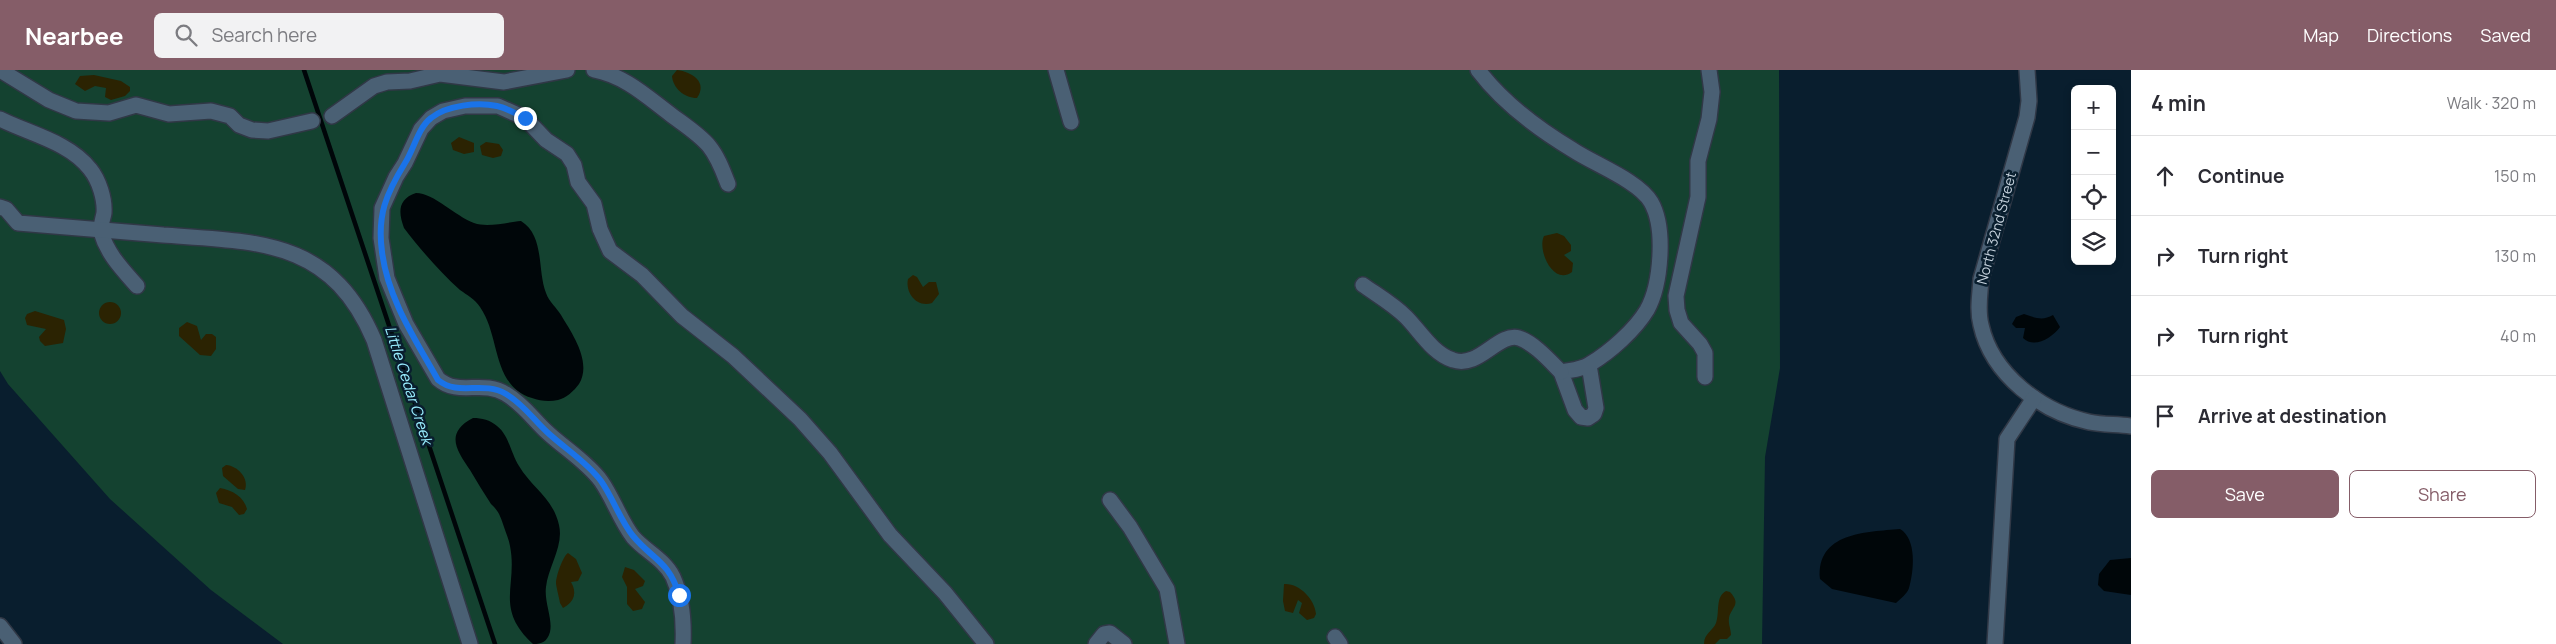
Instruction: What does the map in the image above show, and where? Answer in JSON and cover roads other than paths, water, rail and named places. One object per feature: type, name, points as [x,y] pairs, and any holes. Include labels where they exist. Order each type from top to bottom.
[{"type":"street","points":[[0,70],[49,100],[76,111],[109,113],[136,105],[169,114],[211,111],[230,116],[239,125],[252,130],[268,131],[312,121]]},
{"type":"street","points":[[332,116],[374,86],[387,82],[410,81],[440,74],[504,82],[567,70]]},
{"type":"street","points":[[594,70],[630,84],[648,94],[700,138],[709,146],[721,164],[728,184]]},
{"type":"street","points":[[1056,70],[1070,122]]},
{"type":"street","points":[[1478,70],[1500,95],[1532,122],[1573,151],[1642,191],[1652,203],[1658,228],[1660,254],[1658,272],[1650,305],[1643,317],[1631,329],[1589,365],[1561,372]]},
{"type":"street","points":[[1705,377],[1705,353],[1700,344],[1682,323],[1677,310],[1676,296],[1698,198],[1698,161],[1710,110],[1712,92],[1710,70]]},
{"type":"street","name":"North 32nd Street","points":[[2027,70],[2029,94],[2027,116],[1986,258],[1978,306],[1981,326],[1996,359],[2022,389],[2034,398],[2052,410],[2089,422],[2131,426]]},
{"type":"street","points":[[683,644],[681,606],[672,575],[664,564],[631,534],[600,479],[546,431],[528,411],[507,394],[493,387],[454,388],[446,386],[438,380],[395,301],[387,278],[382,253],[382,208],[396,176],[421,130],[431,118],[443,111],[465,106],[498,106],[525,118],[546,140],[567,154],[574,165],[578,182],[594,204],[600,229],[610,251],[642,275],[682,316],[733,356],[800,419],[830,453],[890,535],[945,593],[986,644]]},
{"type":"street","points":[[0,119],[66,149],[91,170],[101,192],[104,212],[101,230],[107,247],[118,265],[137,286]]},
{"type":"street","points":[[0,207],[6,209],[18,223],[240,240],[278,247],[316,266],[342,286],[366,321],[374,340],[470,644]]},
{"type":"street","points":[[1363,285],[1405,316],[1444,357],[1455,361],[1480,357],[1506,340],[1517,338],[1525,341],[1561,372],[1574,410],[1581,417],[1588,418],[1594,414],[1596,408],[1589,365]]},
{"type":"street","points":[[1995,644],[2007,439],[2034,398]]},
{"type":"street","points":[[1110,500],[1130,527],[1167,589],[1176,644]]},
{"type":"street","points":[[0,626],[14,644]]},
{"type":"street","points":[[1096,644],[1104,634],[1110,633],[1124,644]]},
{"type":"waterway","name":"Little Cedar Creek","points":[[304,70],[495,644]]}]
